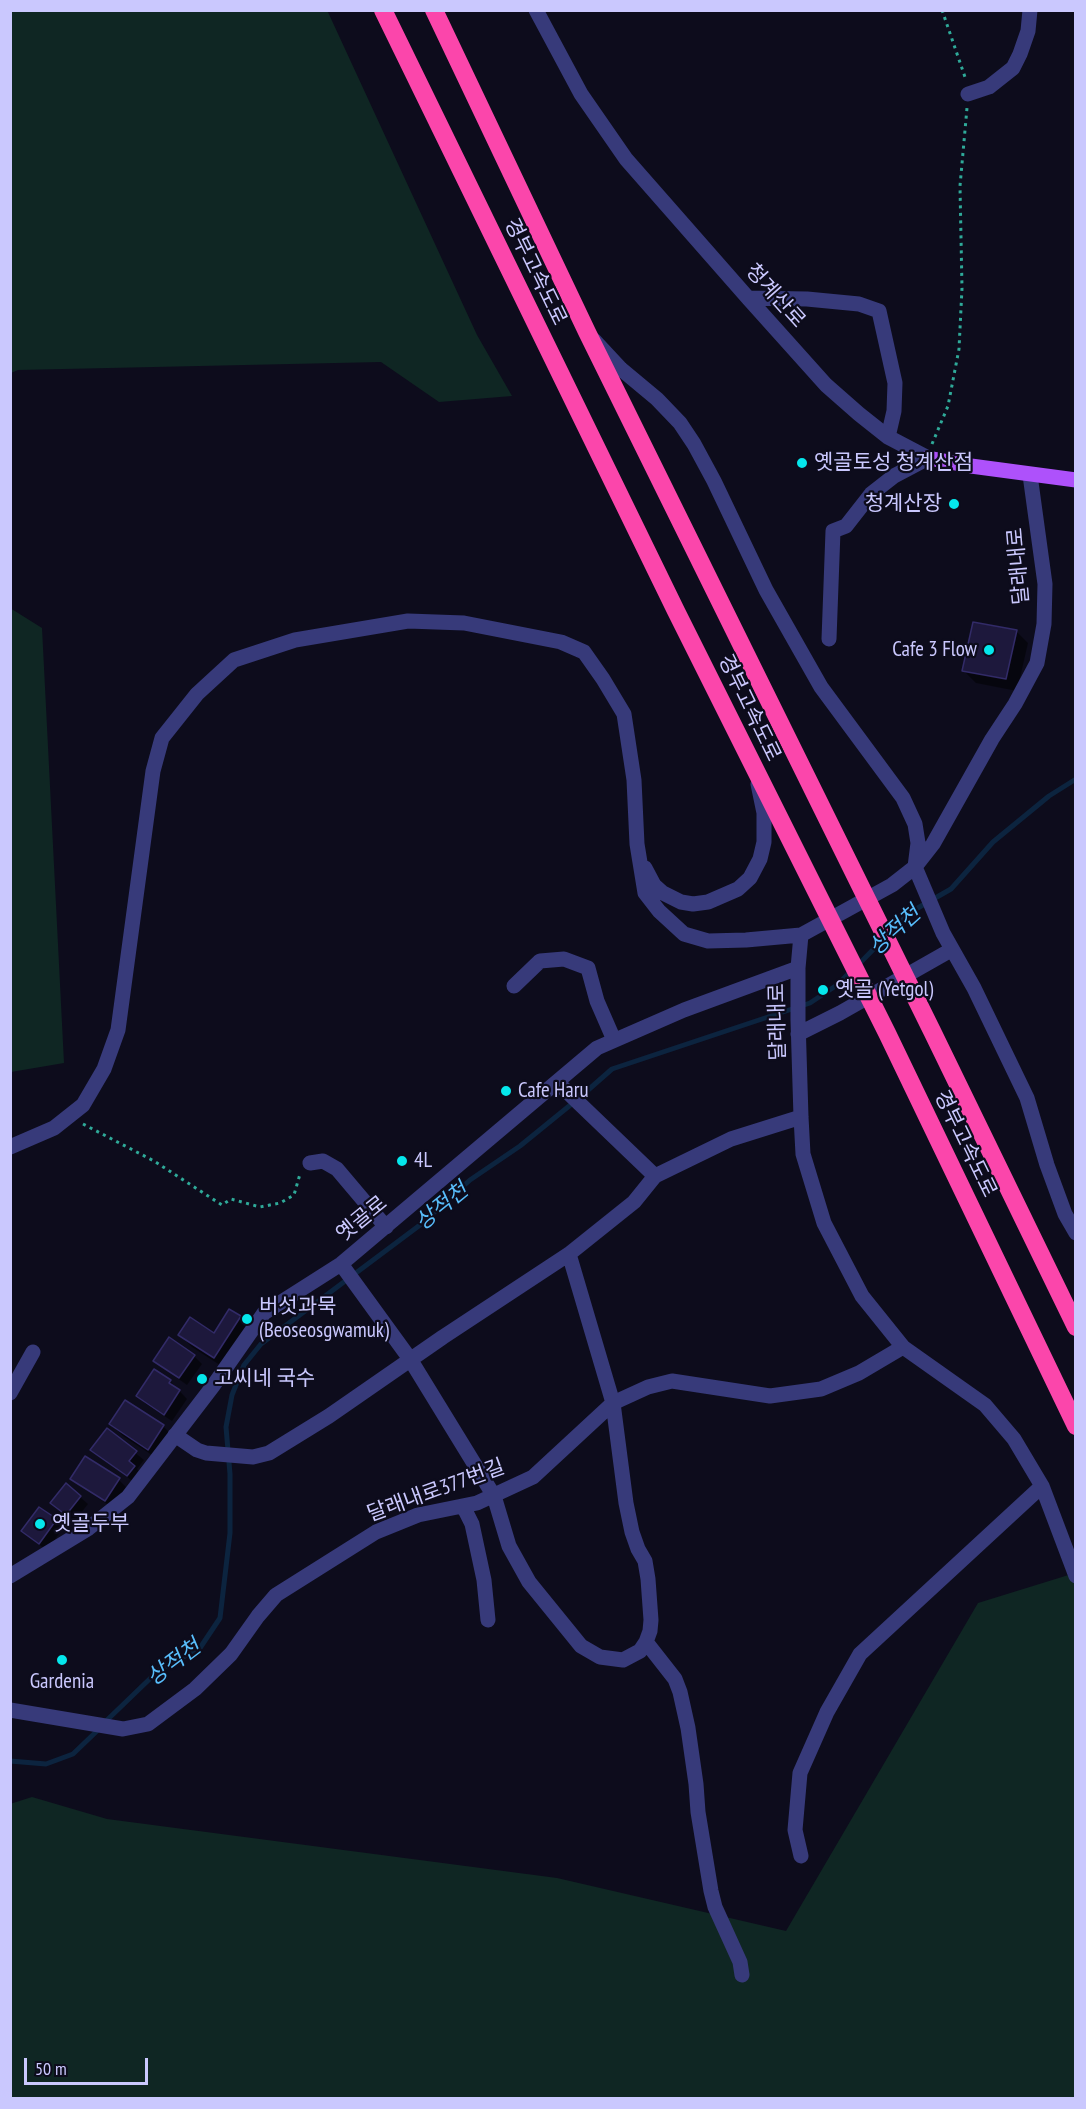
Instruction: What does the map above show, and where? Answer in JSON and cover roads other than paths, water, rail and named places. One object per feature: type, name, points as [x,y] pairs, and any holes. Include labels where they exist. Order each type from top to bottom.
[{"type":"highway","name":"경부고속도로","points":[[383,10],[754,770],[887,1033],[1076,1426]]},
{"type":"highway","name":"경부고속도로","points":[[434,10],[587,332],[1076,1327]]},
{"type":"main road","name":"청계산로","points":[[928,458],[1030,475],[1076,480]]},
{"type":"street","name":"청계산로","points":[[536,10],[581,94],[626,159],[826,385],[888,437],[928,458]]},
{"type":"street","points":[[968,94],[989,87],[1013,68],[1028,32],[1030,10]]},
{"type":"street","points":[[748,298],[807,299],[859,304],[879,311],[895,383],[894,411],[888,437]]},
{"type":"street","points":[[587,332],[621,369],[657,399],[680,423],[714,481],[766,590],[821,687],[903,798],[915,824],[918,843],[915,867],[951,950],[974,988],[1027,1098],[1047,1165],[1065,1214],[1076,1233]]},
{"type":"street","points":[[829,639],[833,531],[846,526],[871,494],[886,482],[928,458]]},
{"type":"street","name":"달래내로","points":[[1030,475],[1045,584],[1044,624],[1037,663],[933,844],[915,867],[892,885],[801,935],[798,968],[801,1117],[803,1154],[824,1223],[862,1296],[903,1347],[985,1405],[1014,1439],[1042,1486],[1076,1576]]},
{"type":"street","points":[[10,1147],[54,1128],[82,1106],[104,1069],[118,1030],[153,771],[162,738],[197,694],[234,660],[295,640],[408,621],[464,623],[561,642],[584,652],[624,714],[634,780],[637,844],[645,892],[659,911],[684,934],[708,940],[746,940],[801,935]]},
{"type":"street","points":[[637,844],[645,869],[654,885],[670,898],[693,904],[708,902],[738,889],[750,878],[760,859],[764,842],[764,813],[754,770]]},
{"type":"street","points":[[798,1027],[840,1013],[951,950]]},
{"type":"street","points":[[514,986],[540,961],[564,959],[588,968],[597,1001],[614,1040]]},
{"type":"street","name":"옛골로","points":[[10,1576],[89,1528],[128,1497],[213,1386],[264,1313],[341,1264],[563,1087],[597,1048],[684,1010],[798,968]]},
{"type":"street","points":[[563,1087],[655,1176]]},
{"type":"street","points":[[175,1435],[201,1452],[216,1455],[247,1457],[269,1453],[291,1441],[569,1254],[634,1202],[655,1176],[731,1139],[801,1117]]},
{"type":"street","points":[[310,1163],[323,1161],[337,1169],[386,1227]]},
{"type":"street","points":[[341,1264],[410,1359],[494,1496],[509,1546],[525,1575],[581,1646],[600,1657],[623,1660],[640,1651],[646,1642],[651,1620],[648,1579],[645,1562],[632,1532],[626,1503],[613,1403],[569,1254]]},
{"type":"street","name":"달래내로377번길","points":[[10,1710],[123,1729],[148,1724],[195,1689],[231,1654],[276,1595],[376,1532],[417,1515],[463,1506],[494,1496],[533,1477],[613,1403],[648,1387],[672,1381],[770,1396],[822,1389],[859,1373],[903,1347]]},
{"type":"street","points":[[10,1393],[33,1352]]},
{"type":"street","points":[[801,1856],[795,1830],[800,1773],[827,1712],[860,1654],[1042,1486]]},
{"type":"street","points":[[463,1506],[472,1524],[484,1580],[488,1620]]},
{"type":"street","points":[[646,1642],[675,1679],[680,1692],[688,1728],[699,1821],[711,1892],[715,1907],[740,1962],[742,1976]]},
{"type":"waterway","name":"상적천","points":[[858,965],[909,913],[951,889],[993,842],[1049,796],[1076,779]]},
{"type":"waterway","name":"상적천","points":[[105,1722],[159,1670],[200,1648],[220,1618],[230,1533],[230,1474],[226,1427],[232,1395],[244,1365],[261,1344],[420,1225],[470,1180],[520,1146],[612,1069],[810,1003],[837,985],[851,971]]},
{"type":"waterway","name":"상적천","points":[[10,1761],[46,1764],[73,1754],[99,1729]]},
{"type":"place","name":"옛골토성 청계산점","points":[[802,463]]},
{"type":"place","name":"청계산장","points":[[954,504]]},
{"type":"place","name":"Cafe 3 Flow","points":[[989,650]]},
{"type":"place","name":"옛골 (Yetgol)","points":[[823,990]]},
{"type":"place","name":"Cafe Haru","points":[[506,1091]]},
{"type":"place","name":"4L","points":[[402,1161]]},
{"type":"place","name":"버섯과묵 (Beoseosgwamuk)","points":[[247,1319]]},
{"type":"place","name":"고씨네 국수","points":[[202,1379]]},
{"type":"place","name":"옛골두부","points":[[40,1524]]},
{"type":"place","name":"Gardenia","points":[[62,1660]]}]
